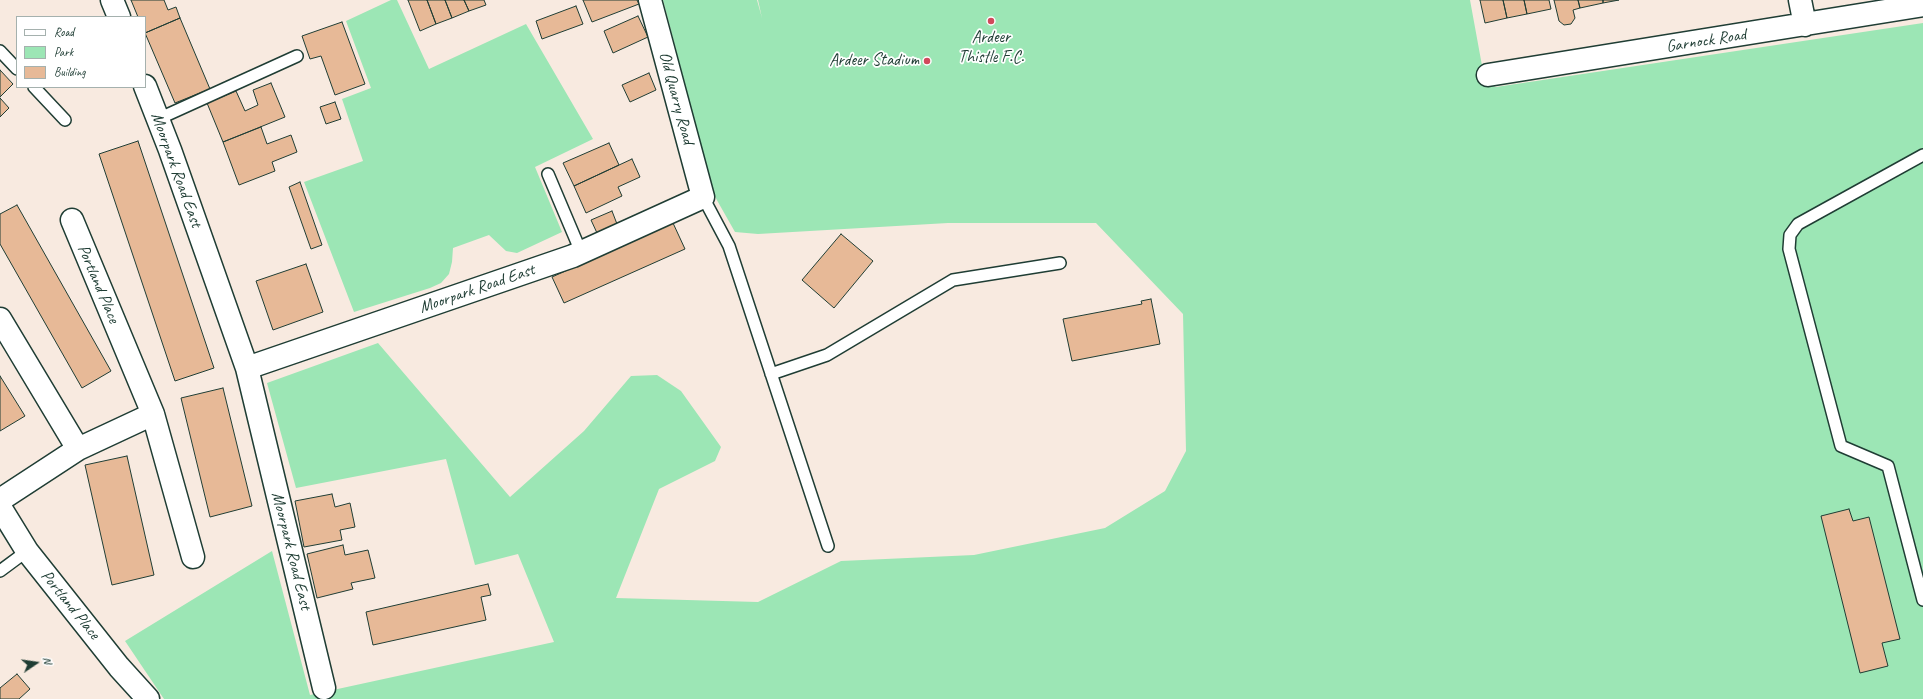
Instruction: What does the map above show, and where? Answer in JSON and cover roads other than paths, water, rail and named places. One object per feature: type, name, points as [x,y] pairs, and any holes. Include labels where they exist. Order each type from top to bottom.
[{"type":"street","points":[[112,0],[119,16]]},
{"type":"street","name":"Old Quarry Road","points":[[650,0],[703,197]]},
{"type":"street","points":[[1800,0],[1805,25]]},
{"type":"street","name":"Garnock Road","points":[[1488,75],[1923,5]]},
{"type":"street","name":"Moorpark Road East","points":[[146,88],[247,368],[324,688]]},
{"type":"street","name":"Moorpark Road East","points":[[247,368],[581,252],[703,197]]},
{"type":"street","name":"Portland Place","points":[[72,220],[153,414],[193,557]]},
{"type":"street","points":[[0,319],[78,448]]},
{"type":"street","points":[[0,500],[78,448],[153,414]]},
{"type":"street","name":"Portland Place","points":[[0,506],[27,551],[139,695]]},
{"type":"lane","points":[[0,51],[16,68]]},
{"type":"lane","points":[[158,119],[296,56]]},
{"type":"lane","points":[[35,88],[65,120]]},
{"type":"lane","points":[[1923,155],[1798,224],[1790,236],[1789,249],[1841,446],[1888,466],[1923,600]]},
{"type":"lane","points":[[548,174],[581,252]]},
{"type":"lane","points":[[703,197],[728,246],[828,546]]},
{"type":"lane","points":[[771,374],[828,355],[953,280],[1060,263]]},
{"type":"lane","points":[[0,571],[27,551]]},
{"type":"place","name":"Ardeer Thistle F.C.","points":[[991,21]]},
{"type":"place","name":"Ardeer Stadium","points":[[927,61]]}]
